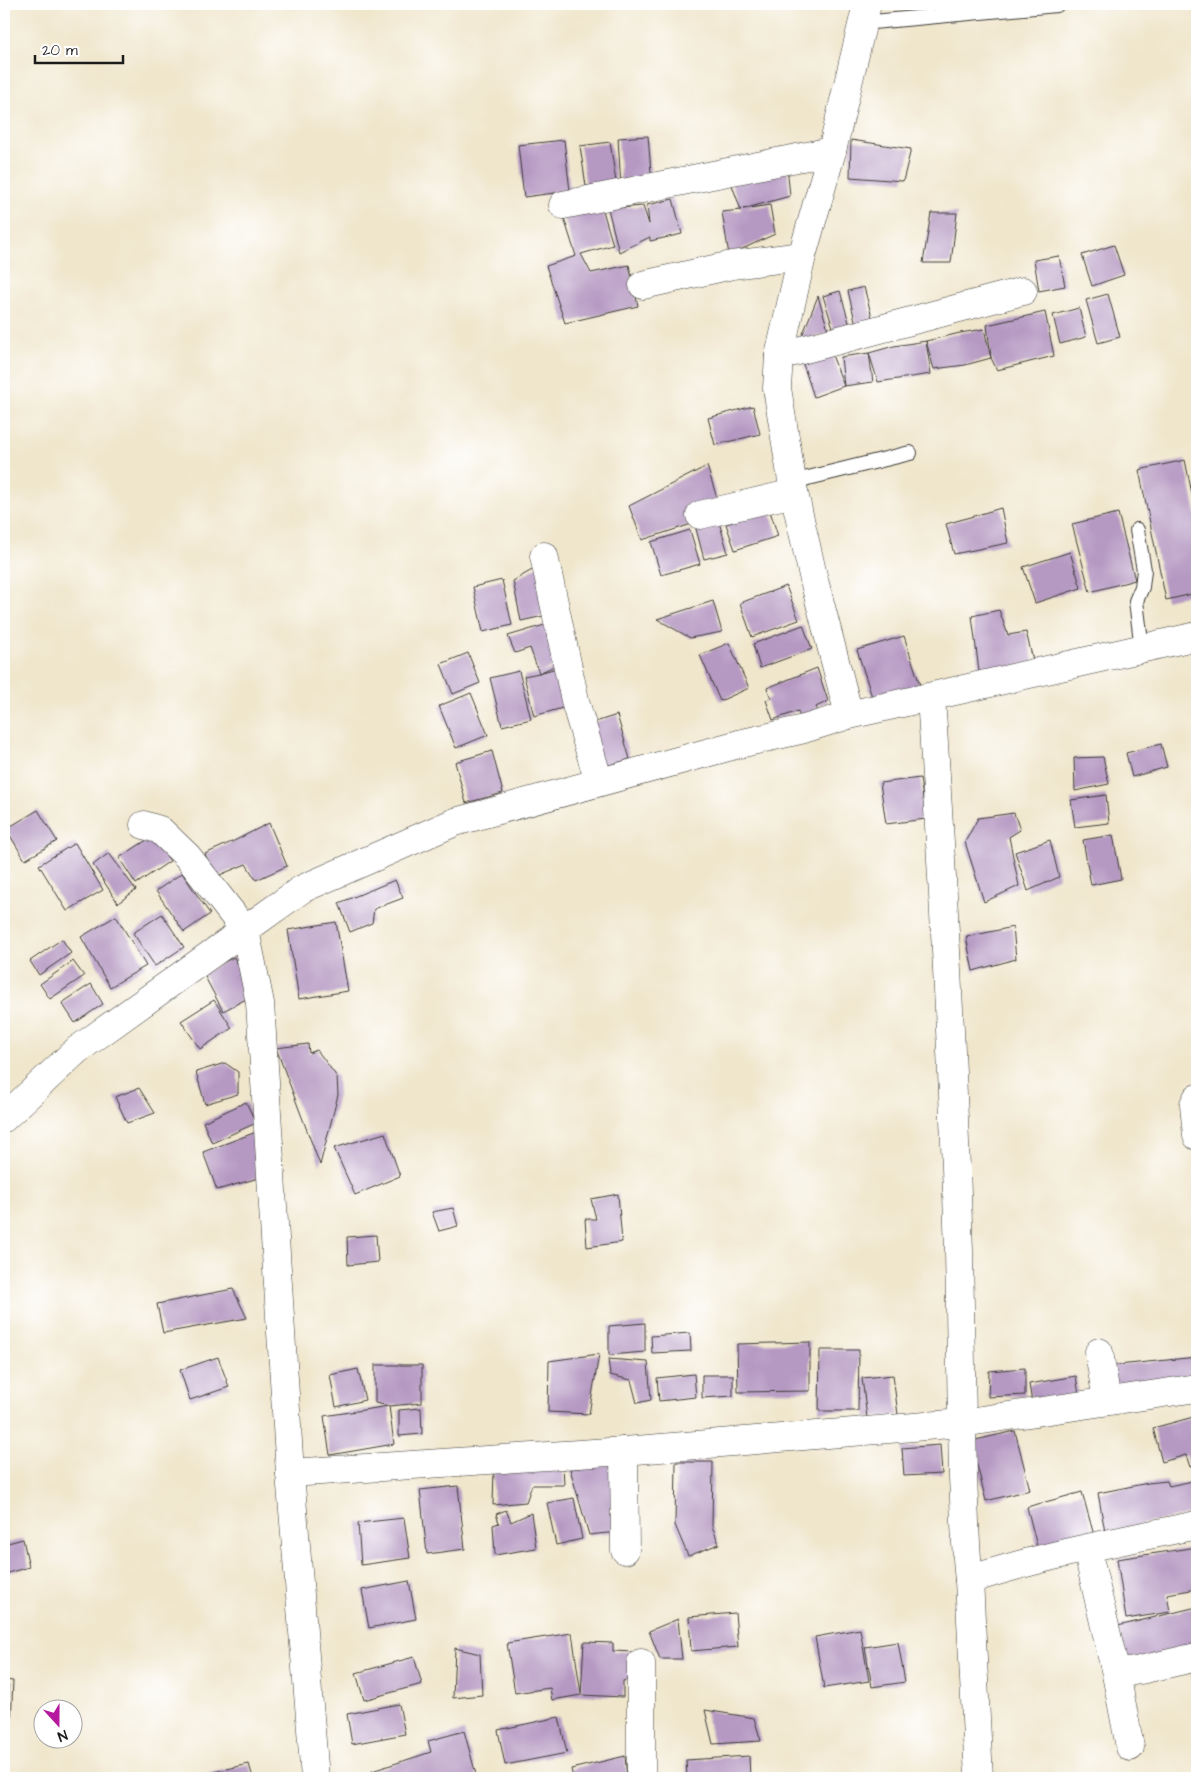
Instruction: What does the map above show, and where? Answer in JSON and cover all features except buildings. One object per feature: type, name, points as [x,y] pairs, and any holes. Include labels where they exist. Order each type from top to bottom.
[{"type":"street","points":[[848,715],[793,488],[777,388],[779,356],[802,256],[832,151],[864,14]]},
{"type":"street","points":[[563,205],[832,151]]},
{"type":"street","points":[[643,285],[732,264],[802,256]]},
{"type":"street","points":[[779,356],[1023,291]]},
{"type":"street","points":[[700,515],[793,488]]},
{"type":"street","points":[[544,556],[576,705],[599,782]]},
{"type":"street","points":[[4,1118],[77,1050],[302,889],[455,822],[739,744],[804,729],[848,715],[1197,636]]},
{"type":"street","points":[[931,696],[944,902],[954,1115],[966,1553],[979,1778]]},
{"type":"street","points":[[144,825],[160,830],[188,857],[246,930],[260,1002],[290,1473],[315,1778]]},
{"type":"street","points":[[1197,1098],[1194,1104],[1197,1136]]},
{"type":"street","points":[[1099,1352],[1107,1401]]},
{"type":"street","points":[[290,1473],[624,1451],[962,1423],[1197,1388]]},
{"type":"street","points":[[624,1451],[625,1550]]},
{"type":"street","points":[[969,1580],[1086,1549],[1197,1525]]},
{"type":"street","points":[[1086,1549],[1116,1674],[1130,1747]]},
{"type":"street","points":[[1116,1674],[1197,1657]]},
{"type":"street","points":[[640,1778],[641,1663]]},
{"type":"lane","points":[[864,14],[1057,5]]},
{"type":"lane","points":[[793,488],[910,453]]},
{"type":"lane","points":[[1137,530],[1144,570],[1142,586],[1136,601],[1142,649]]}]
